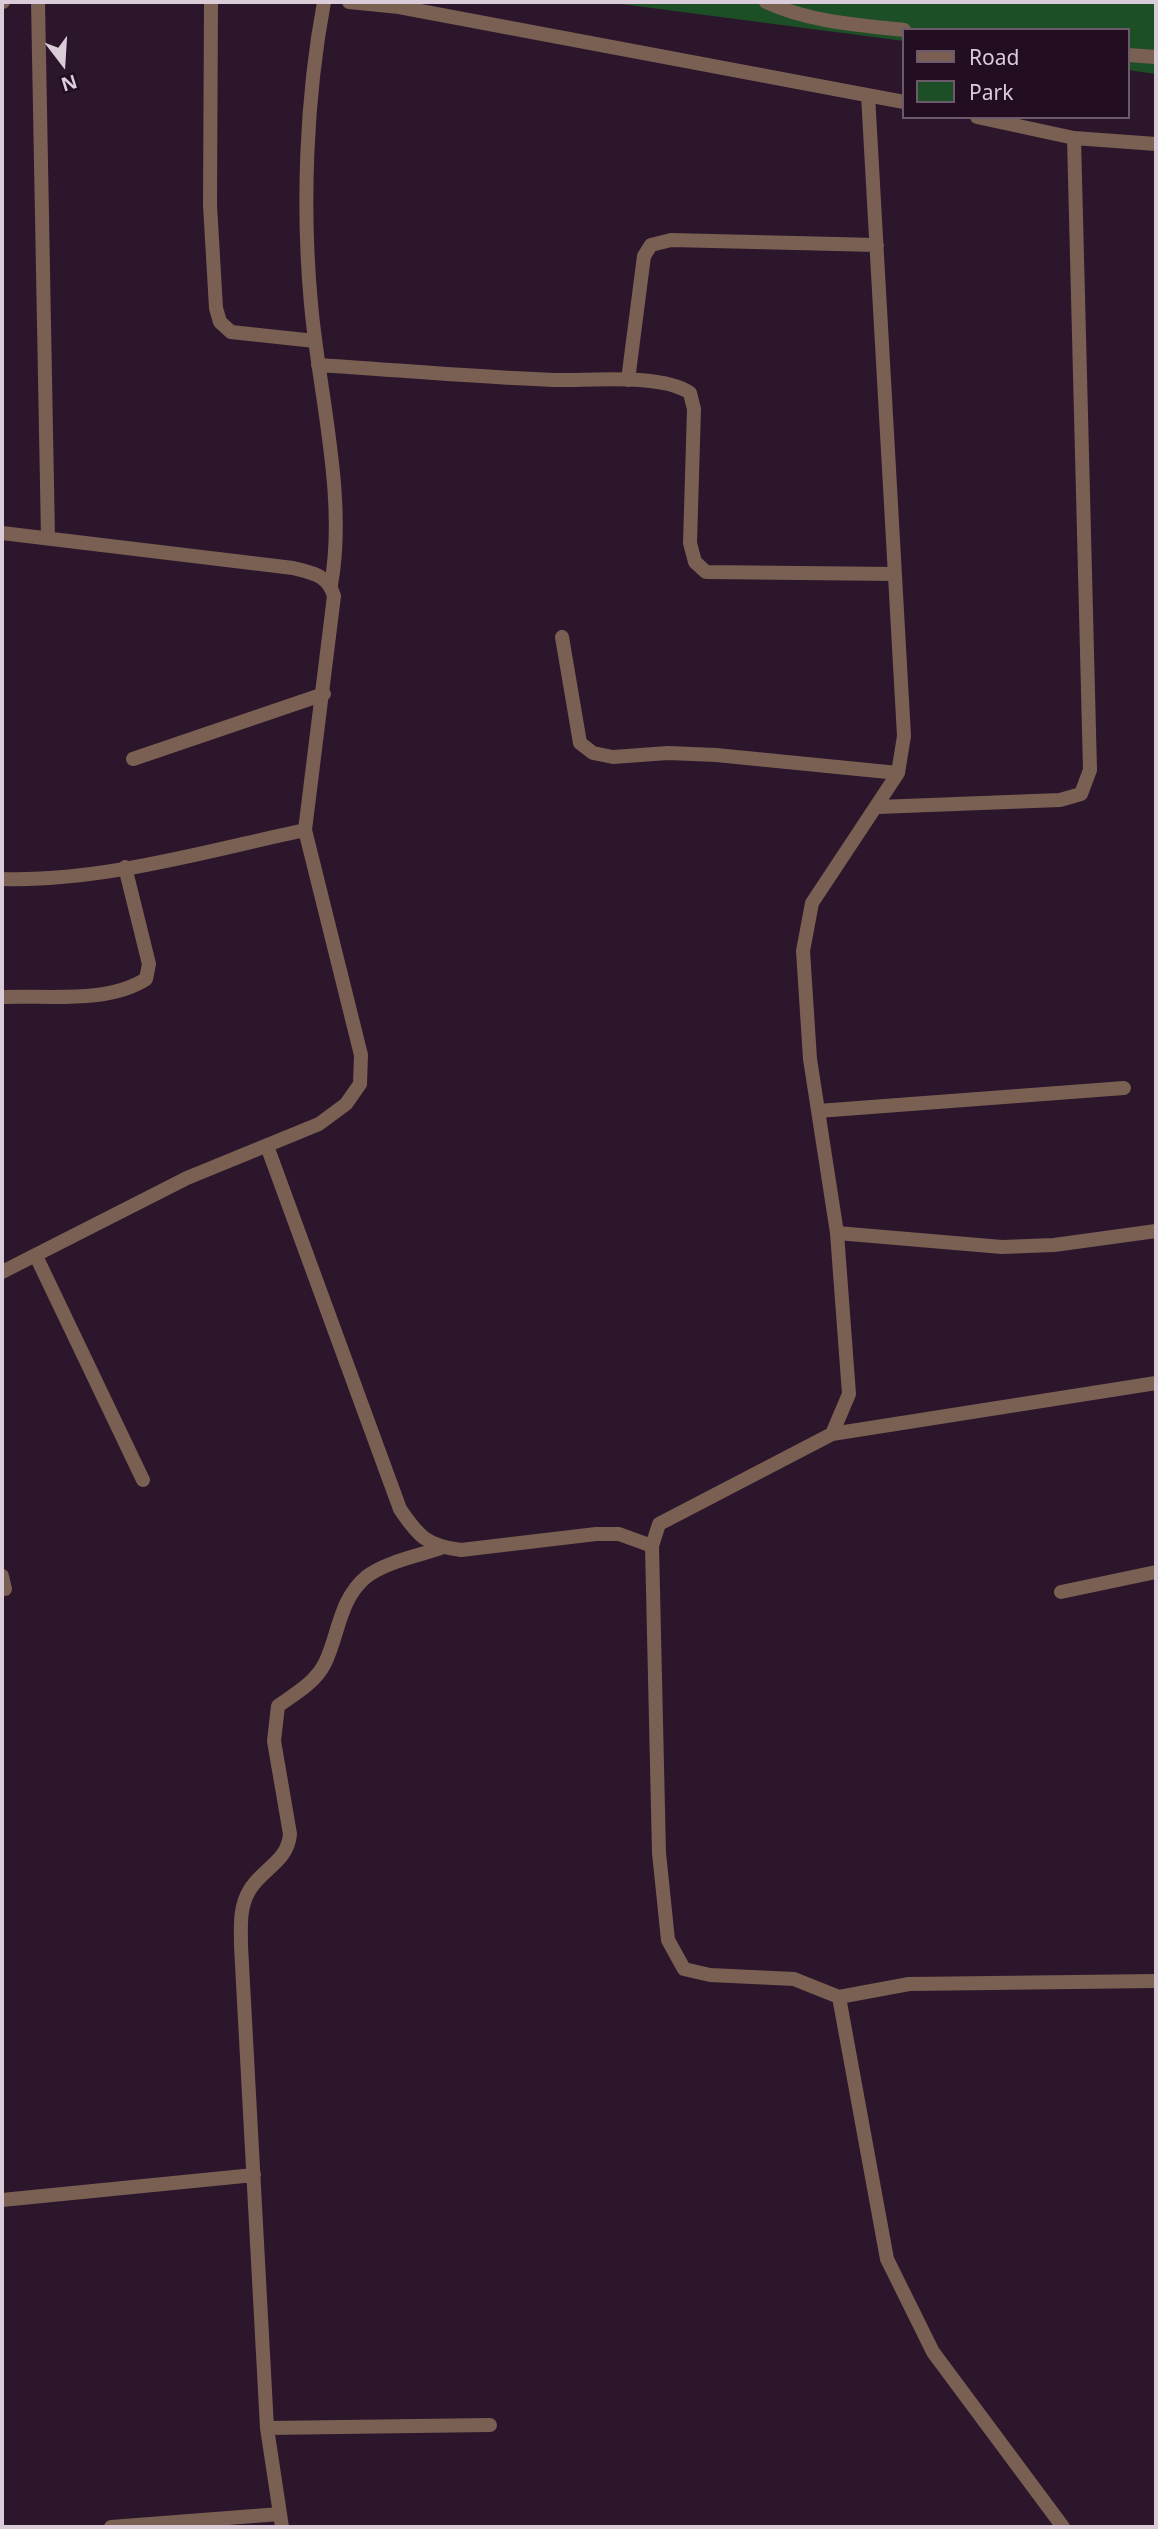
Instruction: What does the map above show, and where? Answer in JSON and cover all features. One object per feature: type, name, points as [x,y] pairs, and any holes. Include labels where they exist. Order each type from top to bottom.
[{"type":"street","points":[[38,2],[48,538]]},
{"type":"street","points":[[211,2],[210,205],[216,308],[220,322],[231,332],[315,341]]},
{"type":"street","points":[[2,1272],[187,1178],[319,1124],[346,1104],[360,1084],[361,1055],[305,830],[324,694],[334,596],[331,585],[338,534],[315,341],[308,224],[311,68],[324,2]]},
{"type":"street","points":[[349,2],[399,7],[902,102]]},
{"type":"street","points":[[766,2],[783,10],[822,20],[902,30]]},
{"type":"street","points":[[1130,55],[1156,57]]},
{"type":"street","points":[[832,1434],[849,1394],[837,1233],[810,1059],[803,951],[812,904],[898,773],[904,736],[868,94]]},
{"type":"street","points":[[986,119],[1074,138],[1156,144]]},
{"type":"street","points":[[877,807],[1059,800],[1081,794],[1090,770],[1074,138]]},
{"type":"street","points":[[628,380],[644,256],[650,245],[671,240],[877,245]]},
{"type":"street","points":[[318,365],[554,380],[628,380],[681,387],[690,393],[694,409],[690,543],[695,562],[706,572],[895,574]]},
{"type":"street","points":[[2,533],[293,568],[320,575],[331,585]]},
{"type":"street","points":[[562,637],[580,743],[593,753],[613,757],[668,753],[716,755],[898,773]]},
{"type":"street","points":[[133,759],[324,694]]},
{"type":"street","points":[[2,879],[44,880],[305,830]]},
{"type":"street","points":[[2,997],[106,993],[130,989],[146,979],[149,964],[125,866]]},
{"type":"street","points":[[818,1111],[1124,1088]]},
{"type":"street","points":[[267,1146],[400,1509],[417,1535],[441,1548],[461,1550],[596,1534],[619,1534],[652,1546]]},
{"type":"street","points":[[837,1233],[1002,1247],[1054,1245],[1156,1231]]},
{"type":"street","points":[[36,1256],[144,1480]]},
{"type":"street","points":[[1156,1384],[832,1434],[659,1524],[652,1546],[659,1853],[668,1940],[684,1969],[710,1975],[794,1979],[839,1997],[909,1984],[1156,1982]]},
{"type":"street","points":[[111,2527],[281,2521],[267,2428],[241,1946],[242,1909],[249,1891],[289,1846],[290,1834],[274,1741],[274,1718],[278,1706],[312,1682],[325,1662],[341,1611],[356,1586],[369,1575],[441,1548]]},
{"type":"street","points":[[1061,1592],[1156,1572]]},
{"type":"street","points":[[839,1997],[887,2259],[933,2352],[1063,2527]]},
{"type":"street","points":[[2,2200],[254,2175]]},
{"type":"street","points":[[267,2428],[490,2426]]},
{"type":"green space","points":[[606,2],[1156,2],[1156,74],[1130,70],[1130,28],[902,28],[902,41]]}]
